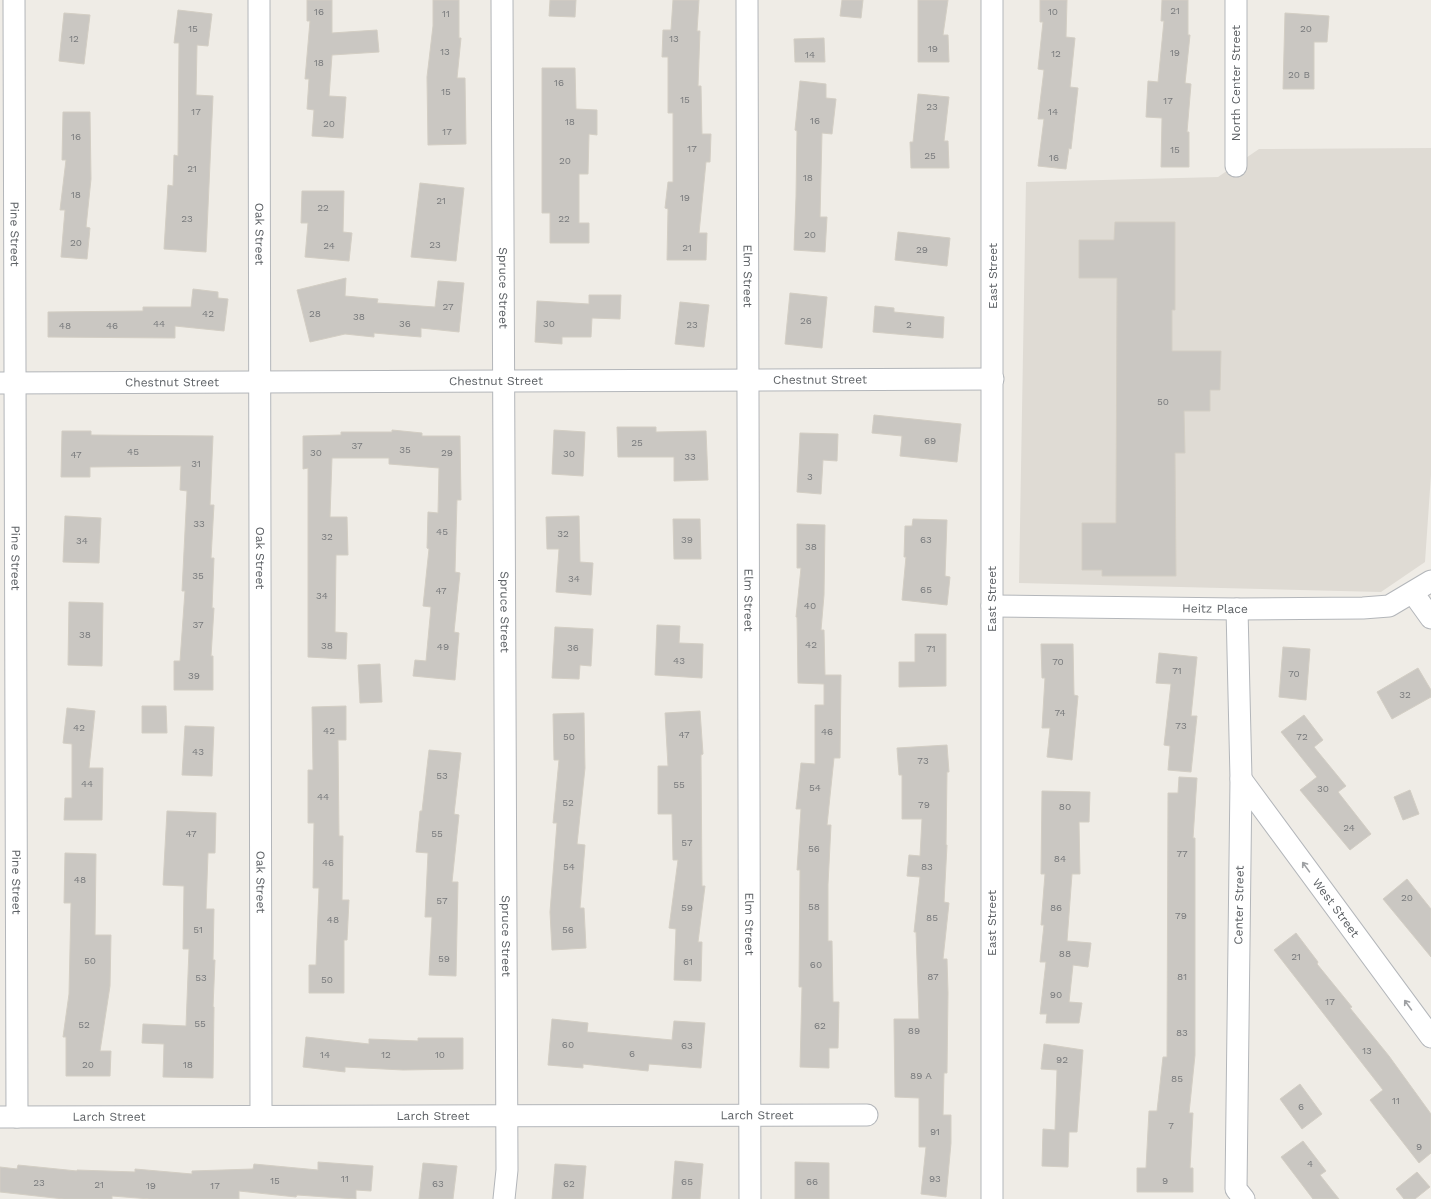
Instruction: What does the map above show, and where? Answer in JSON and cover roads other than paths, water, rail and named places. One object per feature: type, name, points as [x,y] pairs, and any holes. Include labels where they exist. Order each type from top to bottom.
[{"type":"street","name":"Pine Street","points":[[9,1117],[8,383],[14,0]]},
{"type":"street","name":"Oak Street","points":[[259,0],[261,1116]]},
{"type":"street","name":"Spruce Street","points":[[502,0],[507,1170],[504,1199]]},
{"type":"street","name":"Elm Street","points":[[747,0],[750,1199]]},
{"type":"street","name":"East Street","points":[[992,0],[992,1199]]},
{"type":"street","name":"North Center Street","points":[[1236,0],[1236,166]]},
{"type":"street","name":"Chestnut Street","points":[[8,383],[993,379]]},
{"type":"street","name":"Heitz Place","points":[[992,606],[1236,609],[1363,608],[1389,606],[1431,581]]},
{"type":"street","points":[[1413,593],[1431,618]]},
{"type":"street","name":"Center Street","points":[[1236,609],[1241,779],[1236,1189],[1244,1199]]},
{"type":"street","name":"West Street","points":[[1241,779],[1431,1037]]},
{"type":"street","name":"Larch Street","points":[[9,1117],[750,1114],[867,1115]]}]
